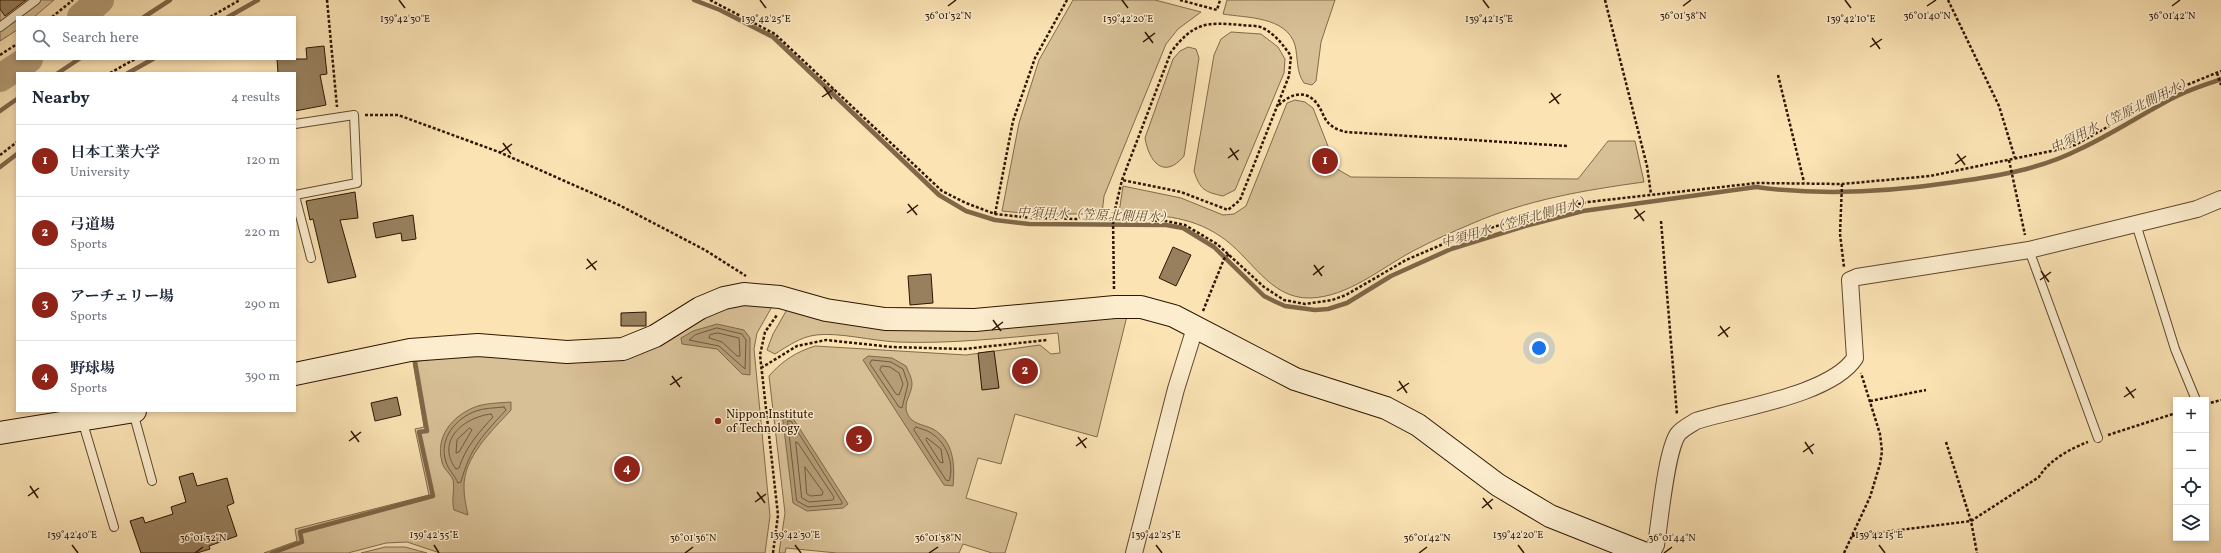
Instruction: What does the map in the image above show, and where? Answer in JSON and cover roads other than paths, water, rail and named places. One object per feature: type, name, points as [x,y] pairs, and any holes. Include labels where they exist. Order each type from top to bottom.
[{"type":"street","points":[[1652,553],[1656,545],[1672,449],[1679,433],[1696,421],[1800,392],[1836,376],[1850,366],[1855,358],[1850,280],[1857,277],[2028,250],[2197,209],[2220,201]]},
{"type":"street","points":[[296,374],[410,350],[478,345],[567,352],[623,350],[655,336],[700,308],[724,298],[744,294],[761,294],[826,310],[893,319],[975,320],[1114,307],[1141,308],[1198,321],[1295,379],[1386,408],[1418,425],[1498,485],[1550,516],[1631,550]]},
{"type":"street","points":[[1134,553],[1176,390],[1198,321]]},
{"type":"street","points":[[0,433],[81,416],[123,412]]},
{"type":"lane","points":[[0,27],[36,0]]},
{"type":"lane","points":[[296,124],[354,115],[357,183],[296,196]]},
{"type":"lane","points":[[296,200],[311,258]]},
{"type":"lane","points":[[2136,224],[2175,349],[2195,397]]},
{"type":"lane","points":[[2028,250],[2098,438]]},
{"type":"lane","points":[[134,412],[152,481]]},
{"type":"lane","points":[[81,416],[114,527]]},
{"type":"water","points":[[717,324],[744,330],[750,338],[750,375],[742,374],[717,349],[682,344],[681,338],[693,331]]},
{"type":"water","points":[[868,356],[892,358],[906,366],[911,377],[912,384],[906,405],[907,413],[912,420],[918,424],[933,429],[945,440],[952,454],[954,470],[953,486],[944,485],[863,360]]},
{"type":"water","points":[[511,402],[511,410],[480,445],[468,466],[464,488],[468,515],[454,510],[453,480],[443,465],[440,453],[443,436],[447,428],[459,416],[475,407]]},
{"type":"water","points":[[789,412],[848,504],[843,508],[807,511],[793,503],[782,413]]},
{"type":"waterway","points":[[82,16],[100,0]]},
{"type":"waterway","points":[[146,16],[170,0]]},
{"type":"waterway","name":"中須用水（笠原北側用水）","points":[[230,16],[258,0]]},
{"type":"waterway","name":"中須用水（笠原北側用水）","points":[[694,0],[720,10],[773,37],[939,195],[966,211],[995,220],[1029,224],[1166,225],[1183,228],[1214,247],[1264,296],[1285,306],[1315,310],[1328,309],[1347,303],[1391,276],[1451,249],[1525,226],[1583,211],[1756,187],[1781,190],[1831,192],[1856,192],[1905,188],[1987,177],[2035,167],[2065,156],[2092,143],[2179,95],[2221,79]]},
{"type":"waterway","points":[[0,78],[27,60]]},
{"type":"waterway","points":[[60,72],[78,60]]},
{"type":"waterway","name":"中須用水（笠原北側用水）","points":[[130,72],[151,60]]},
{"type":"waterway","points":[[0,111],[16,100]]},
{"type":"waterway","name":"中須用水（笠原北側用水）","points":[[0,167],[16,155]]},
{"type":"waterway","points":[[272,553],[302,542],[300,532],[433,496],[419,432],[427,431],[414,356]]},
{"type":"place","name":"日本工業大学","points":[[1325,161]]},
{"type":"place","name":"弓道場","points":[[1025,371]]},
{"type":"place","name":"Nippon Institute of Technology","points":[[718,421]]},
{"type":"place","name":"アーチェリー場","points":[[859,439]]},
{"type":"place","name":"野球場","points":[[627,469]]}]
